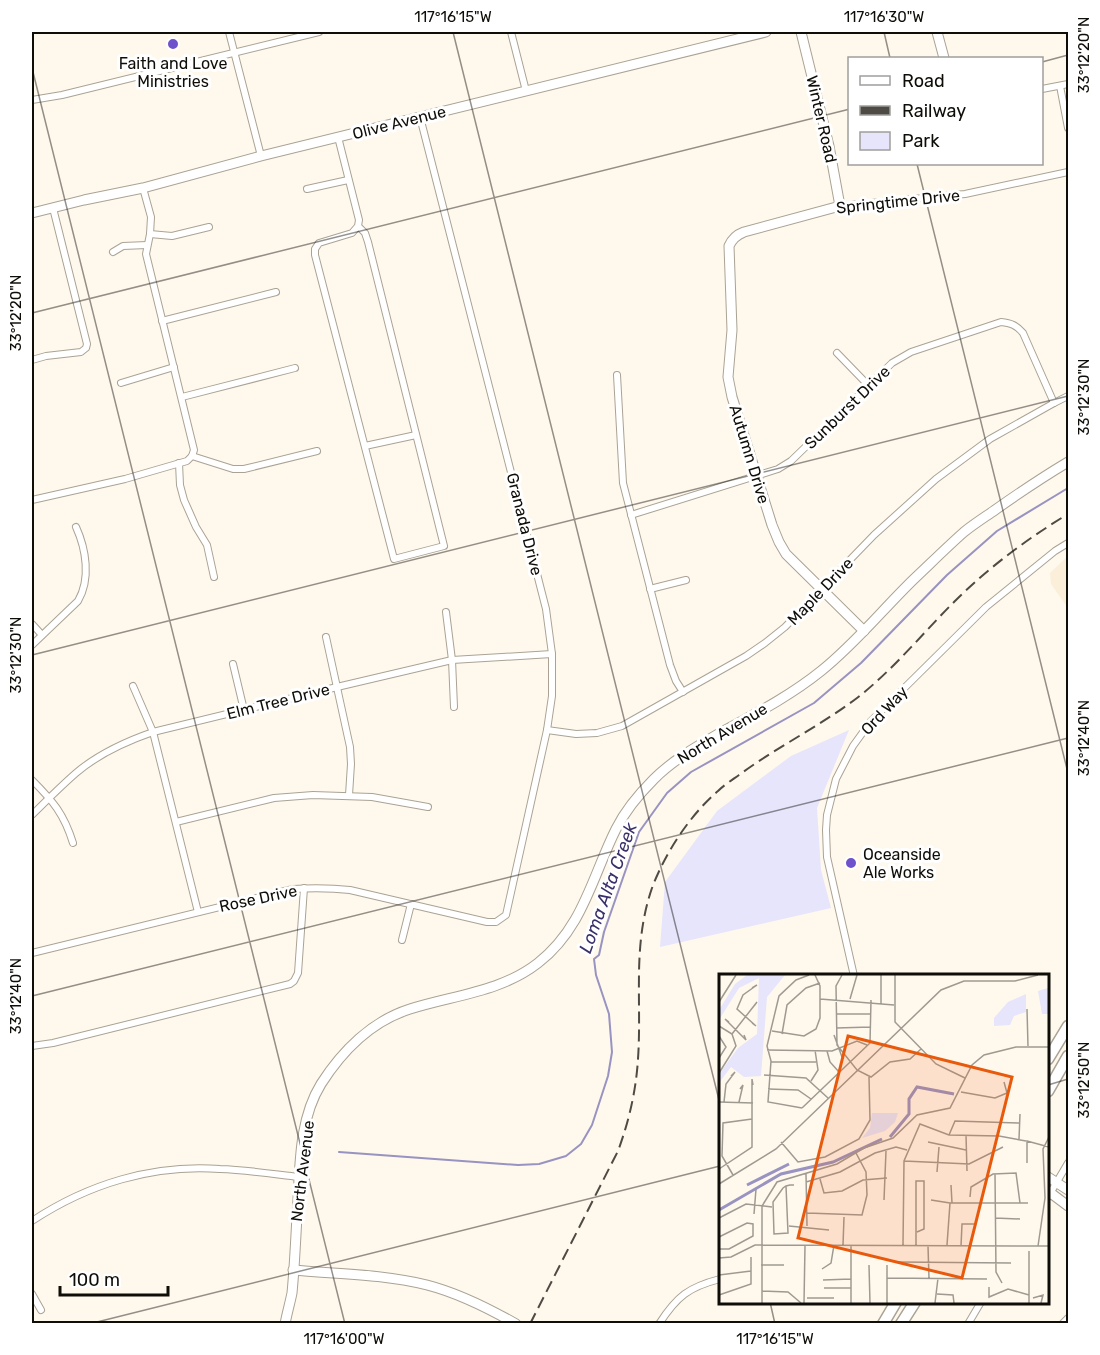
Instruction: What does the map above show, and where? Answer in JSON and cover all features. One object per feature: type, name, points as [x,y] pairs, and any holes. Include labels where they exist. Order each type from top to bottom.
[{"type":"main road","name":"Olive Avenue","points":[[32,213],[143,189],[261,156],[752,33],[766,32]]},
{"type":"main road","name":"Winter Road","points":[[801,32],[829,146],[840,206]]},
{"type":"main road","points":[[937,32],[944,57]]},
{"type":"main road","name":"Springtime Drive","points":[[731,242],[744,232],[840,206]]},
{"type":"main road","name":"Autumn Drive","points":[[731,242],[729,246],[732,330],[728,377],[732,397],[772,525],[786,554],[864,631]]},
{"type":"main road","name":"North Avenue","points":[[285,1323],[291,1295],[304,1132],[320,1086],[339,1058],[363,1035],[387,1019],[409,1010],[476,993],[508,981],[538,963],[558,944],[575,922],[617,828],[633,803],[654,779],[688,751],[791,693],[823,670],[966,530],[1033,483],[1068,462]]},
{"type":"main road","points":[[1049,1056],[1068,1026]]},
{"type":"main road","points":[[1049,1088],[1068,1056]]},
{"type":"main road","points":[[1049,1178],[1068,1190]]},
{"type":"main road","points":[[1049,1195],[1068,1206]]},
{"type":"main road","points":[[293,1270],[386,1277],[426,1285],[451,1292],[516,1323]]},
{"type":"main road","points":[[883,1323],[895,1304]]},
{"type":"main road","points":[[902,1323],[914,1304]]},
{"type":"street","points":[[229,32],[261,156]]},
{"type":"street","points":[[32,100],[62,95],[319,32]]},
{"type":"street","points":[[511,32],[526,91]]},
{"type":"street","points":[[1043,89],[1068,84]]},
{"type":"street","points":[[1060,86],[1068,128]]},
{"type":"street","name":"Granada Drive","points":[[420,117],[546,609],[552,654],[552,696],[547,730],[506,915],[496,922],[487,922]]},
{"type":"street","points":[[338,137],[359,220],[358,226],[352,233],[318,243],[315,249],[394,559],[444,546],[368,242],[365,233],[358,226]]},
{"type":"street","name":"Springtime Drive","points":[[840,206],[965,194],[1068,172]]},
{"type":"street","points":[[307,189],[348,180]]},
{"type":"street","points":[[32,500],[125,479],[187,461],[192,456],[194,450],[182,397],[146,254],[151,217],[143,189]]},
{"type":"street","points":[[32,360],[81,352],[87,344],[53,208]]},
{"type":"street","points":[[150,234],[172,236],[209,226]]},
{"type":"street","points":[[113,252],[123,246],[147,245]]},
{"type":"street","points":[[162,321],[276,292]]},
{"type":"street","name":"Sunburst Drive","points":[[631,514],[778,469],[791,461],[892,363],[911,352],[1001,322],[1011,323],[1023,333],[1054,403]]},
{"type":"street","points":[[837,353],[869,386]]},
{"type":"street","points":[[121,383],[174,367]]},
{"type":"street","points":[[182,397],[295,368]]},
{"type":"street","points":[[617,375],[623,483],[670,665],[682,692]]},
{"type":"street","name":"Maple Drive","points":[[547,730],[576,734],[597,733],[622,726],[765,644],[785,627],[874,535],[936,480],[990,439],[1068,396]]},
{"type":"street","points":[[365,446],[416,435]]},
{"type":"street","points":[[192,456],[233,469],[244,469],[317,451]]},
{"type":"street","points":[[179,463],[180,485],[184,500],[207,545],[214,576]]},
{"type":"street","points":[[32,645],[78,601],[83,592],[86,569],[83,543],[76,527]]},
{"type":"street","name":"Ord Way","points":[[854,974],[828,857],[826,815],[836,779],[853,746],[871,721],[986,607],[1068,543]]},
{"type":"street","points":[[650,589],[686,580]]},
{"type":"street","points":[[446,612],[452,660],[454,707]]},
{"type":"street","points":[[32,624],[42,635]]},
{"type":"street","points":[[326,637],[350,747],[349,795]]},
{"type":"street","name":"Elm Tree Drive","points":[[32,815],[77,772],[112,749],[136,737],[452,660],[552,654]]},
{"type":"street","points":[[233,664],[244,710]]},
{"type":"street","points":[[133,686],[153,732],[198,912]]},
{"type":"street","points":[[32,780],[61,812],[73,843]]},
{"type":"street","points":[[176,822],[274,798],[313,795],[372,797],[428,807]]},
{"type":"street","points":[[32,1046],[290,984],[298,973],[304,888]]},
{"type":"street","name":"Rose Drive","points":[[32,953],[304,888],[350,890],[487,922]]},
{"type":"street","points":[[402,940],[411,904]]},
{"type":"street","points":[[1049,1193],[1068,1163]]},
{"type":"street","points":[[32,1221],[71,1198],[100,1185],[169,1170],[219,1168],[299,1177]]},
{"type":"street","points":[[659,1323],[671,1305],[681,1296],[704,1283],[719,1279]]},
{"type":"street","points":[[32,1294],[41,1310]]},
{"type":"street","points":[[968,1323],[980,1304]]},
{"type":"street","points":[[1062,1323],[1068,1318]]},
{"type":"shaded area","points":[[1068,556],[1068,608],[1051,584],[1050,573]]},
{"type":"green space","points":[[849,730],[817,808],[821,870],[831,908],[660,947],[665,882],[717,811],[791,756]]},
{"type":"waterway","name":"Loma Alta Creek","points":[[339,1152],[518,1165],[539,1164],[566,1156],[581,1144],[592,1125],[608,1076],[612,1052],[609,1014],[596,975],[594,959],[599,955],[604,932],[639,832],[667,793],[691,772],[814,703],[861,663],[947,575],[997,531],[1068,488]]},
{"type":"railway","points":[[530,1324],[618,1151],[634,1094],[637,1071],[640,952],[646,910],[657,875],[679,835],[698,811],[723,787],[857,698],[895,664],[981,577],[1038,533],[1068,514]]},
{"type":"place","name":"Faith and Love Ministries","points":[[173,44]]},
{"type":"place","name":"Oceanside Ale Works","points":[[851,863]]}]
